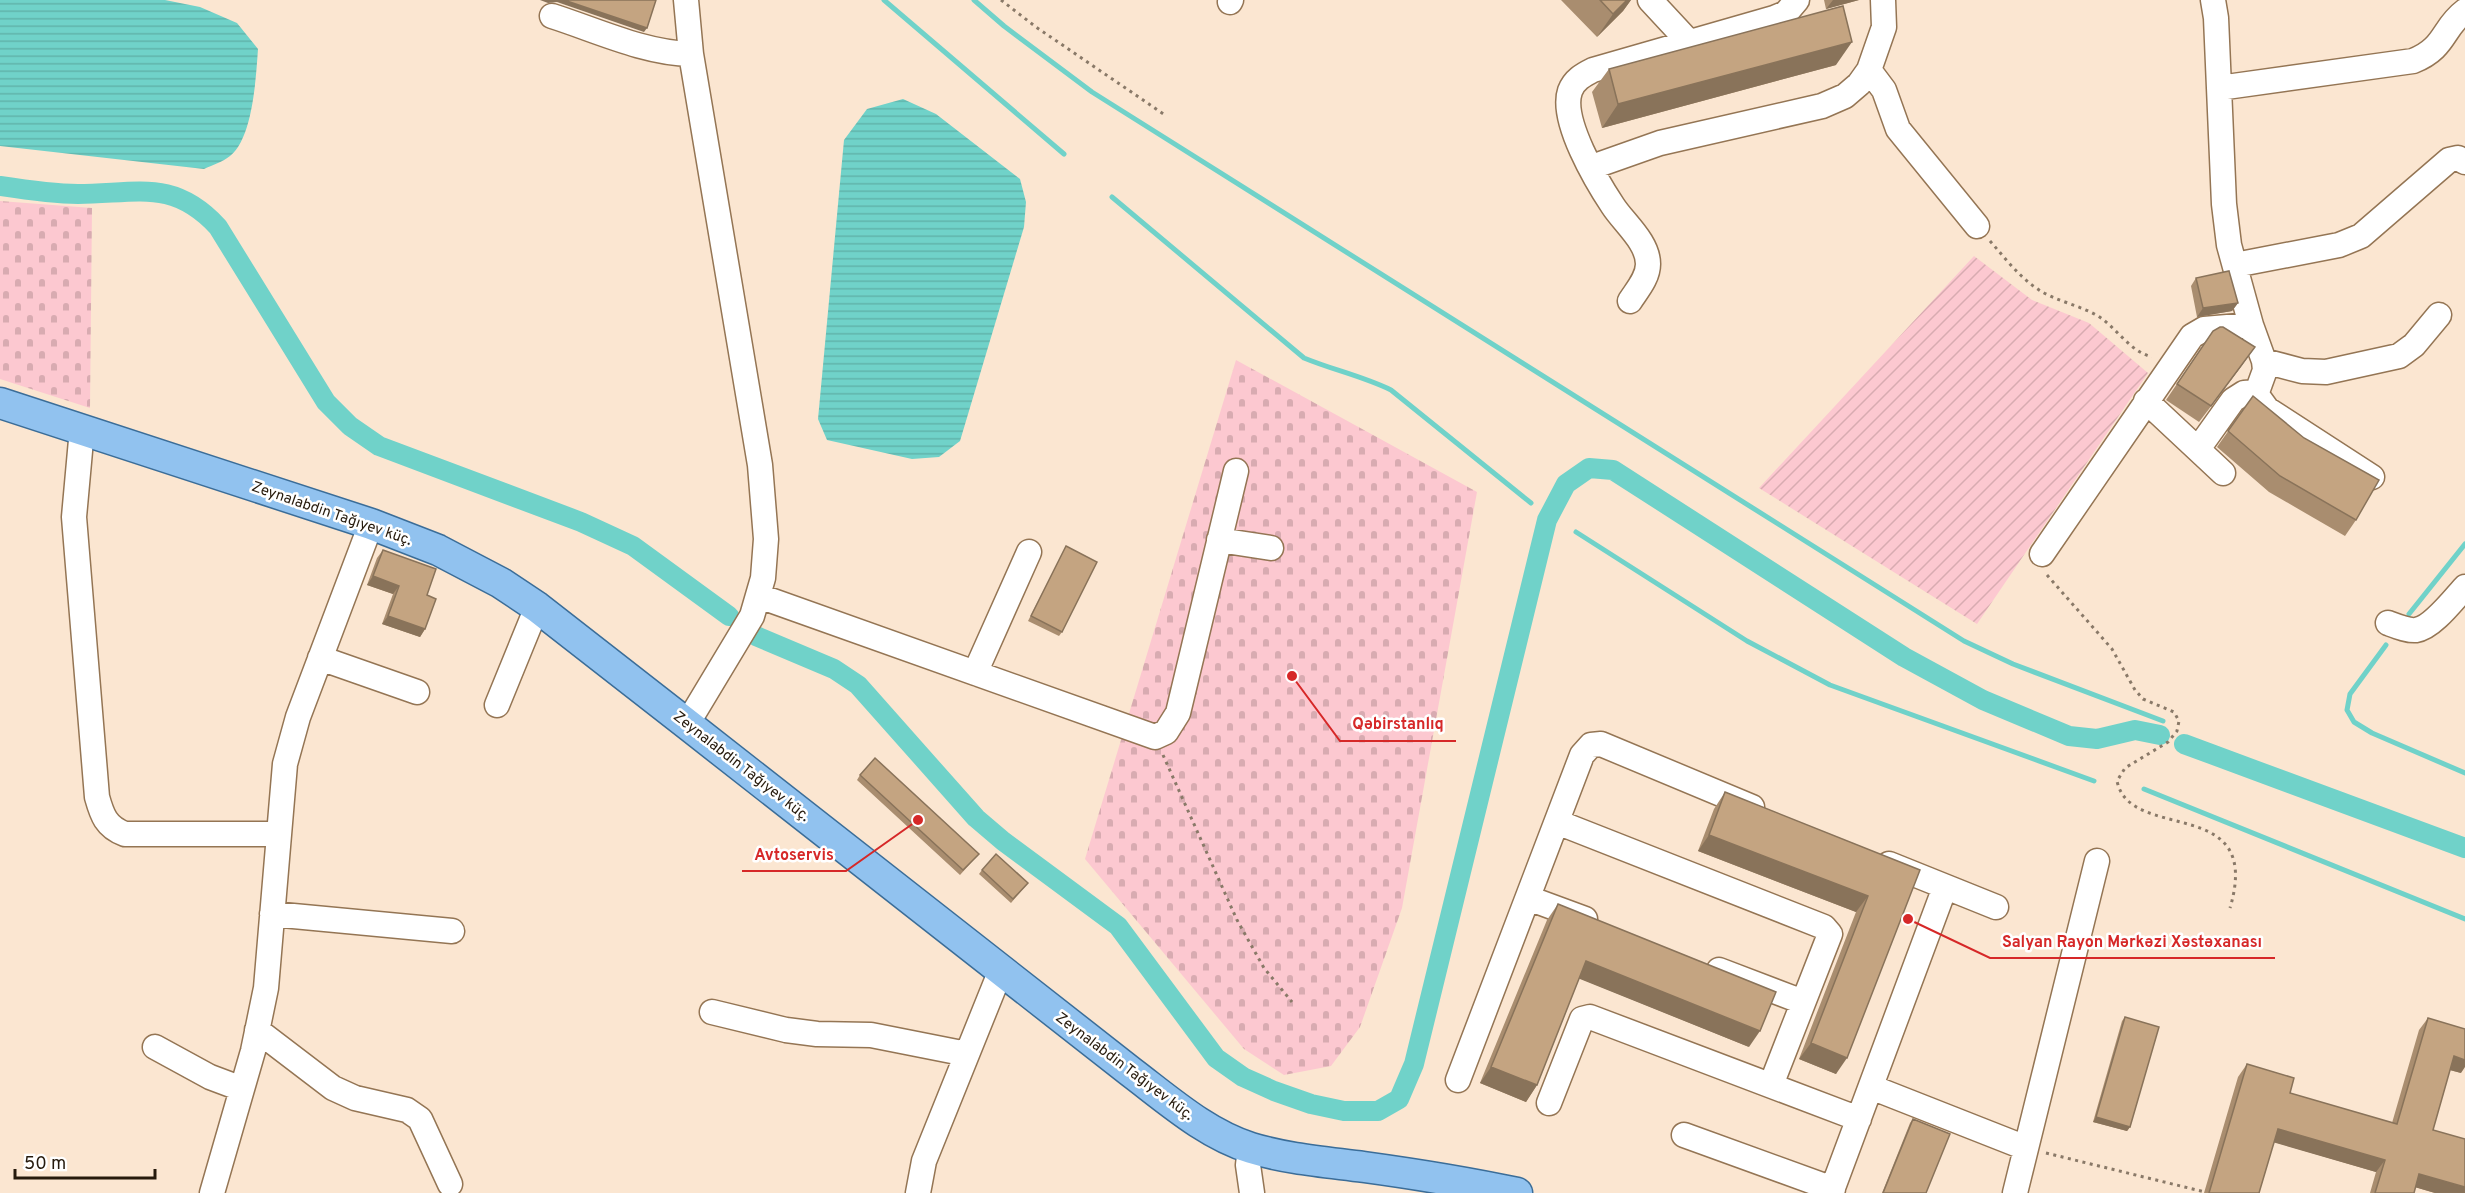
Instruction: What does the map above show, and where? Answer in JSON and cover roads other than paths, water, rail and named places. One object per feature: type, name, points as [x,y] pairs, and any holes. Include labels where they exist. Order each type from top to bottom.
[{"type":"main road","name":"Zeynalabdin Tağıyev küç.","points":[[0,403],[371,524],[467,564],[537,607],[1192,1118],[1222,1136],[1250,1148],[1294,1158],[1453,1179],[1517,1193]]},
{"type":"street","points":[[686,0],[691,54],[760,465],[766,539],[759,596],[752,616],[687,723]]},
{"type":"street","points":[[1650,0],[1689,42]]},
{"type":"street","points":[[1630,301],[1645,277],[1648,264],[1645,250],[1613,207],[1571,124],[1568,106],[1570,92],[1579,77],[1593,70],[1774,18],[1786,13],[1797,0]]},
{"type":"street","points":[[1592,167],[1660,143],[1822,106],[1845,96],[1859,84],[1869,70],[1884,27],[1883,0]]},
{"type":"street","points":[[2213,0],[2217,18],[2224,204],[2229,245],[2251,325],[2264,361],[2265,370],[2257,392],[2267,409],[2372,477]]},
{"type":"street","points":[[2219,88],[2413,61],[2428,55],[2441,43],[2458,16],[2465,11]]},
{"type":"street","points":[[552,16],[673,54],[691,54]]},
{"type":"street","points":[[1869,70],[1884,90],[1899,129],[1977,226]]},
{"type":"street","points":[[2235,265],[2339,245],[2361,236],[2448,160],[2458,158],[2465,162]]},
{"type":"street","points":[[2264,361],[2302,371],[2326,372],[2399,356],[2414,345],[2439,315]]},
{"type":"street","points":[[2042,554],[2192,336],[2204,329],[2251,325]]},
{"type":"street","points":[[2198,450],[2234,400],[2244,393],[2257,392]]},
{"type":"street","points":[[2146,401],[2223,473]]},
{"type":"street","points":[[82,429],[74,517],[97,797],[102,816],[113,830],[125,834],[279,834]]},
{"type":"street","points":[[759,596],[1155,737],[1166,732],[1178,713],[1236,471]]},
{"type":"street","points":[[212,1193],[242,1089],[266,988],[285,764],[298,717],[371,524]]},
{"type":"street","points":[[1219,540],[1271,548]]},
{"type":"street","points":[[975,673],[1029,552]]},
{"type":"street","points":[[2388,624],[2415,631],[2434,619],[2465,587]]},
{"type":"street","points":[[496,705],[537,607]]},
{"type":"street","points":[[320,658],[417,692]]},
{"type":"street","points":[[1458,1080],[1582,755],[1591,745],[1601,744],[1773,815]]},
{"type":"street","points":[[1557,822],[1824,927],[1830,934],[1771,1085]]},
{"type":"street","points":[[1869,856],[1996,907]]},
{"type":"street","points":[[2015,1193],[2097,861]]},
{"type":"street","points":[[1684,1135],[1832,1191],[1945,887]]},
{"type":"street","points":[[1528,898],[1605,927]]},
{"type":"street","points":[[272,914],[452,931]]},
{"type":"street","points":[[1693,960],[1803,1002]]},
{"type":"street","points":[[918,1193],[924,1161],[1001,970]]},
{"type":"street","points":[[712,1012],[786,1030],[818,1034],[871,1035],[967,1054]]},
{"type":"street","points":[[1549,1103],[1582,1019],[1590,1017],[1859,1119]]},
{"type":"street","points":[[257,1030],[333,1088],[355,1098],[407,1110],[420,1119],[450,1184]]},
{"type":"street","points":[[155,1047],[210,1077],[242,1089]]},
{"type":"street","points":[[1871,1086],[2026,1148]]},
{"type":"street","points":[[1250,1148],[1248,1165],[1252,1193]]},
{"type":"water","points":[[0,0],[165,0],[200,7],[237,23],[258,49],[252,106],[244,136],[238,147],[221,162],[204,169],[0,146]]},
{"type":"water","points":[[903,99],[936,114],[1020,179],[1026,202],[1024,227],[960,441],[939,457],[912,459],[827,440],[818,419],[844,140],[867,109]]},
{"type":"waterway","points":[[884,0],[1064,154]]},
{"type":"waterway","points":[[974,0],[1004,26],[1092,92],[1964,641],[2013,664],[2163,721]]},
{"type":"waterway","points":[[0,186],[68,194],[153,192],[185,201],[218,227],[326,402],[350,426],[379,446],[581,522],[633,546],[729,616]]},
{"type":"waterway","points":[[1112,197],[1304,358],[1391,390],[1531,503]]},
{"type":"waterway","points":[[756,636],[834,669],[858,685],[976,818],[1003,841],[1118,926],[1216,1058],[1243,1077],[1274,1091],[1311,1104],[1344,1111],[1378,1111],[1399,1099],[1414,1064],[1547,520],[1566,484],[1589,468],[1613,470],[1904,657],[1983,700],[2069,736],[2097,739],[2135,730],[2160,735]]},
{"type":"waterway","points":[[1576,532],[1747,641],[1830,685],[2094,781]]},
{"type":"waterway","points":[[2409,614],[2465,544]]},
{"type":"waterway","points":[[2386,645],[2350,694],[2347,710],[2354,722],[2372,733],[2465,773]]},
{"type":"waterway","points":[[2184,744],[2465,848]]},
{"type":"waterway","points":[[2144,789],[2465,919]]},
{"type":"place","name":"Qəbirstanlıq","points":[[1292,676]]},
{"type":"place","name":"Avtoservis","points":[[918,820]]},
{"type":"place","name":"Salyan Rayon Mərkəzi Xəstəxanası","points":[[1908,919]]}]
